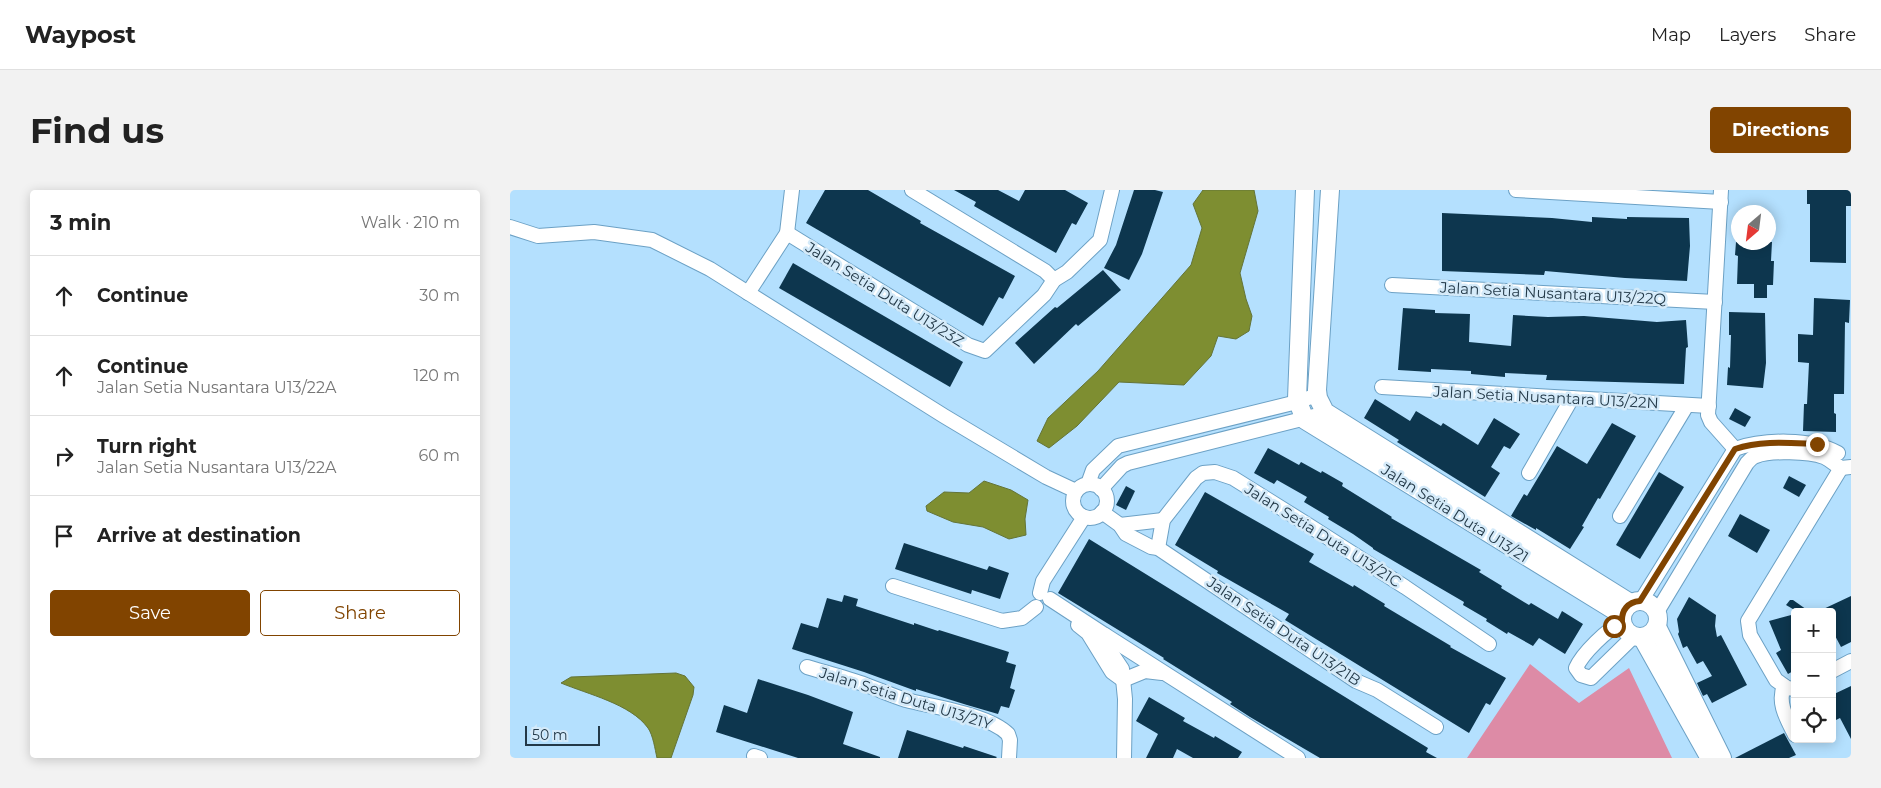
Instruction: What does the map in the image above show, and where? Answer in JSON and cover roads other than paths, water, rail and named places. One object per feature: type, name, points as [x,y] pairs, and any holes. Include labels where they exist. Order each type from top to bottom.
[{"type":"main road","points":[[1305,190],[1297,402],[1305,420]]},
{"type":"main road","points":[[1325,412],[1317,395],[1330,190]]},
{"type":"main road","name":"Jalan Setia Duta U13/21","points":[[1325,412],[1629,611]]},
{"type":"main road","name":"Jalan Setia Duta U13/21","points":[[1305,420],[1629,611]]},
{"type":"main road","points":[[1709,758],[1638,637],[1626,631],[1629,611],[1650,604],[1722,758]]},
{"type":"main road","points":[[1638,637],[1653,632],[1656,619]]},
{"type":"street","points":[[748,293],[787,233],[792,190]]},
{"type":"street","points":[[912,190],[1045,271],[1054,280],[1067,272],[1100,240],[1110,203],[1110,191]]},
{"type":"street","points":[[1516,190],[1721,196],[1708,415],[1711,422],[1739,448],[1754,456],[1764,454],[1802,454],[1843,460]]},
{"type":"street","points":[[510,227],[538,236],[594,232],[652,240],[710,269],[944,416],[1046,477],[1089,488],[1106,498],[1105,508],[1102,512],[1094,517],[1084,516],[1079,514],[1074,505],[1074,496],[1089,488],[1128,463],[1305,420],[1325,412]]},
{"type":"street","name":"Jalan Setia Duta U13/23Z","points":[[787,233],[968,345],[985,351],[1044,295],[1054,280]]},
{"type":"street","name":"Jalan Setia Nusantara U13/22Q","points":[[1392,285],[1715,302]]},
{"type":"street","name":"Jalan Setia Nusantara U13/22N","points":[[1382,387],[1709,406]]},
{"type":"street","points":[[1089,488],[1092,470],[1118,446],[1297,402],[1317,395]]},
{"type":"street","points":[[1529,473],[1572,398]]},
{"type":"street","points":[[1620,516],[1687,404]]},
{"type":"street","points":[[1638,637],[1591,678],[1581,675],[1576,668],[1579,660],[1629,611],[1724,463],[1739,448],[1775,442],[1817,444],[1843,460]]},
{"type":"street","points":[[1656,619],[1741,473],[1754,456]]},
{"type":"street","points":[[1791,728],[1782,709],[1781,695],[1789,687],[1776,680],[1750,635],[1748,621],[1843,460]]},
{"type":"street","points":[[1724,463],[1741,473]]},
{"type":"street","name":"Jalan Setia Duta U13/21C","points":[[1163,520],[1196,478],[1203,473],[1216,472],[1233,478],[1405,587],[1489,644]]},
{"type":"street","name":"Jalan Setia Duta U13/21B","points":[[1102,512],[1120,525],[1126,534],[1137,541],[1158,548],[1356,681],[1377,690],[1436,727]]},
{"type":"street","points":[[1044,601],[1043,581],[1084,516]]},
{"type":"street","points":[[1120,525],[1163,520],[1158,548]]},
{"type":"street","points":[[893,586],[1002,621],[1022,618],[1044,601]]},
{"type":"street","points":[[1044,601],[1105,635],[1298,758]]},
{"type":"street","points":[[1044,601],[1082,627],[1088,633],[1112,672],[1123,680]]},
{"type":"street","points":[[1105,635],[1110,651],[1122,669],[1125,699],[1124,758]]},
{"type":"street","points":[[1836,669],[1851,661]]},
{"type":"street","name":"Jalan Setia Duta U13/21Y","points":[[807,667],[901,698],[934,705],[994,724],[1008,734],[1009,758]]},
{"type":"street","points":[[1123,680],[1145,671],[1163,673]]}]
